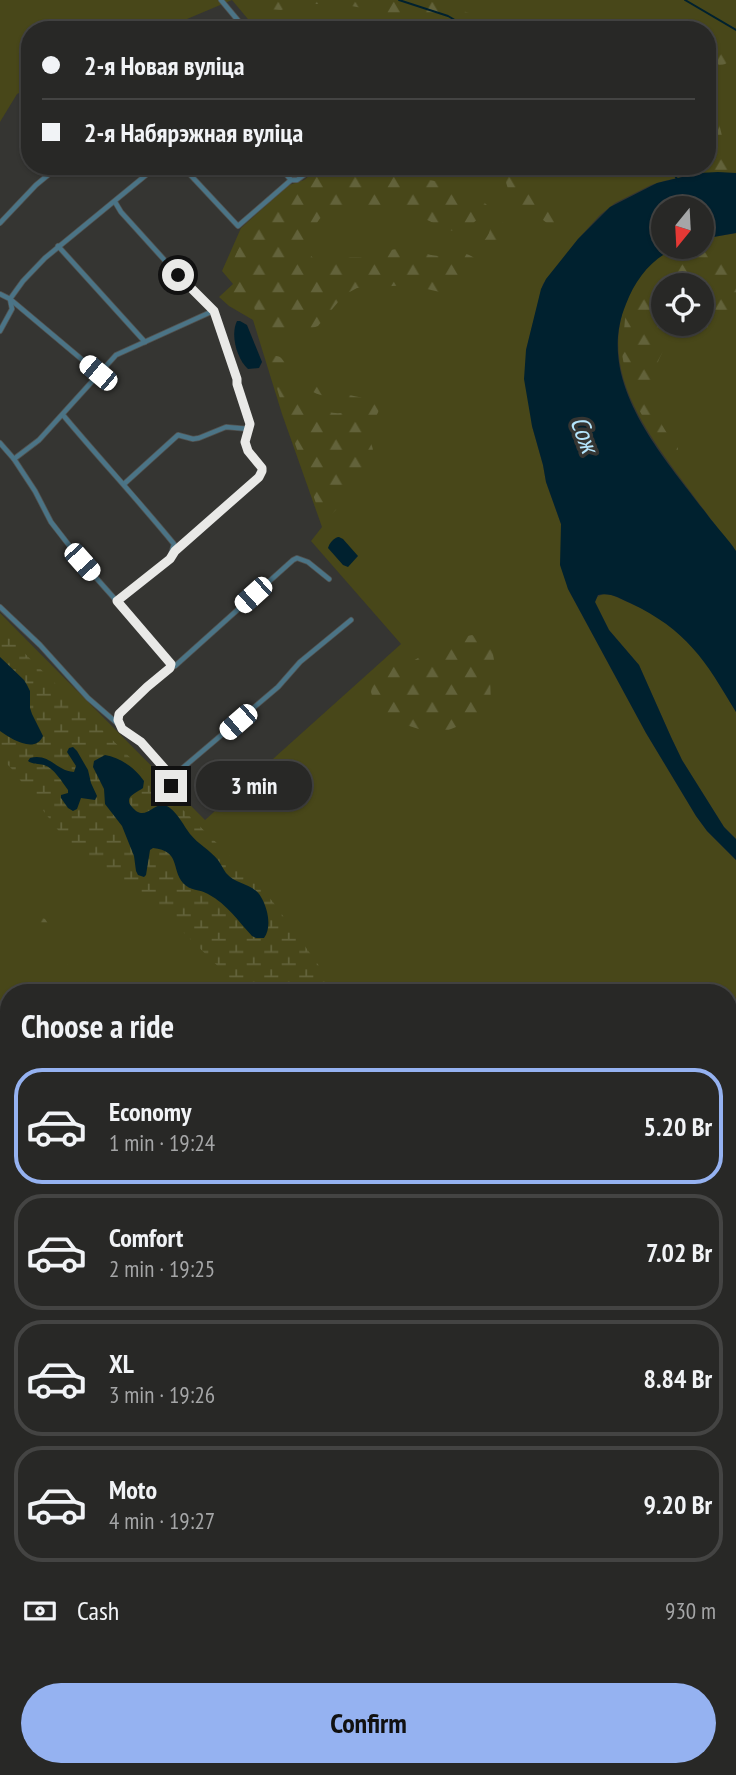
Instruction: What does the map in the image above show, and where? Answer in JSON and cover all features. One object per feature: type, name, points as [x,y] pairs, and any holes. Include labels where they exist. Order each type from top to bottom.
[{"type":"street","points":[[221,0],[238,21]]},
{"type":"street","points":[[0,223],[48,175]]},
{"type":"street","points":[[0,331],[12,309],[10,299],[30,273],[58,246],[146,175]]},
{"type":"street","points":[[190,175],[238,226],[291,180],[297,180],[304,175]]},
{"type":"street","points":[[287,175],[291,180]]},
{"type":"street","points":[[115,202],[178,275],[214,311],[250,424],[245,442],[248,451],[262,468],[259,477],[175,551],[170,559],[117,601]]},
{"type":"street","points":[[58,246],[145,342]]},
{"type":"street","points":[[0,294],[10,299],[98,373]]},
{"type":"street","points":[[14,459],[39,440],[116,355],[214,311]]},
{"type":"street","points":[[63,415],[174,544],[170,559]]},
{"type":"street","points":[[124,484],[178,435],[193,439],[226,427],[249,429]]},
{"type":"street","points":[[0,443],[35,491],[51,522],[82,562],[170,661],[170,668]]},
{"type":"street","points":[[119,724],[119,714],[147,687],[175,666],[293,560],[298,558],[308,562],[329,579]]},
{"type":"street","points":[[0,607],[40,645],[88,698],[141,742],[172,777],[171,786]]},
{"type":"street","points":[[172,777],[268,696],[300,662],[351,620]]},
{"type":"green space","points":[[0,0],[232,0],[182,21],[21,21],[21,92],[17,94],[0,122]]},
{"type":"green space","points":[[232,0],[736,0],[736,173],[716,173],[716,21],[250,21]]},
{"type":"green space","points":[[241,0],[429,0],[472,14],[482,21],[414,21],[341,4],[302,4],[281,10],[252,12],[245,8]]},
{"type":"green space","points":[[716,40],[726,44],[731,52],[728,61],[719,65],[716,63]]},
{"type":"green space","points":[[716,117],[732,159],[736,162],[736,172],[716,171]]},
{"type":"green space","points":[[310,175],[690,175],[651,185],[615,203],[600,215],[543,284],[526,350],[532,426],[546,482],[561,524],[568,589],[646,733],[696,816],[736,860],[736,984],[0,984],[0,613],[205,820],[401,644],[311,541],[322,527],[282,414],[253,320],[219,297],[233,284],[222,271],[241,228],[289,185]]},
{"type":"green space","points":[[315,175],[390,175],[456,186],[480,198],[497,213],[503,222],[506,236],[489,248],[485,247],[482,243],[490,226],[483,217],[470,227],[456,231],[416,215],[391,209],[361,207],[332,210],[318,222],[310,246],[309,252],[321,263],[401,249],[438,256],[466,254],[474,258],[476,266],[460,292],[444,293],[410,285],[357,288],[344,295],[318,326],[293,335],[281,335],[264,330],[259,324],[250,298],[245,299],[239,308],[230,303],[229,295],[236,287],[232,266],[250,222],[281,194]]},
{"type":"green space","points":[[496,175],[527,175],[537,194],[549,203],[559,219],[558,225],[553,227],[517,204],[511,198],[504,178]]},
{"type":"green space","points":[[736,233],[736,552],[665,457],[636,410],[626,386],[618,336],[624,310],[636,283],[655,260],[714,259],[714,237]]},
{"type":"green space","points":[[714,250],[736,260],[736,320],[714,334],[714,273],[655,273],[682,259],[714,259]]},
{"type":"green space","points":[[651,278],[651,336],[667,336],[654,373],[653,401],[659,420],[678,448],[678,454],[673,456],[669,456],[650,430],[627,382],[622,354],[625,319],[633,298]]},
{"type":"green space","points":[[270,357],[282,359],[293,383],[324,410],[343,413],[350,410],[351,403],[341,398],[317,394],[304,385],[304,379],[312,379],[334,391],[373,401],[379,409],[365,430],[373,448],[371,457],[347,496],[329,516],[321,514],[318,509],[287,421],[270,366]]},
{"type":"green space","points":[[603,594],[612,595],[643,609],[677,632],[708,666],[736,712],[736,839],[724,827],[682,760],[639,665],[609,630],[595,602],[597,597]]},
{"type":"green space","points":[[0,629],[239,865],[273,902],[332,984],[236,984],[160,909],[76,848],[61,834],[0,757]]},
{"type":"green space","points":[[472,635],[480,638],[491,649],[494,660],[490,676],[491,705],[478,722],[434,734],[394,721],[381,712],[371,692],[372,685],[382,672],[411,662],[458,638]]},
{"type":"green space","points":[[40,917],[45,919],[89,984],[81,984],[39,920]]},
{"type":"water","name":"Сож","points":[[716,172],[736,173],[736,233],[714,237],[714,196],[651,196],[651,259],[658,259],[640,277],[626,304],[618,333],[619,362],[626,391],[655,445],[736,551],[736,712],[693,648],[666,624],[614,596],[598,595],[595,602],[609,630],[639,665],[682,760],[724,827],[736,839],[736,860],[696,816],[646,733],[568,589],[560,565],[561,524],[546,482],[524,379],[526,350],[541,289],[578,239],[610,207],[657,183],[691,175],[716,175]]},
{"type":"water","points":[[237,321],[247,325],[262,362],[259,368],[248,369],[241,359],[234,333]]},
{"type":"water","points":[[339,537],[358,556],[348,567],[328,548],[335,538]]},
{"type":"water","points":[[0,657],[24,680],[30,691],[30,708],[43,736],[34,744],[23,743],[0,731]]},
{"type":"water","points":[[73,747],[88,770],[97,796],[95,800],[81,798],[77,809],[73,811],[61,798],[68,790],[54,772],[44,765],[28,761],[30,758],[43,758],[62,769],[74,772],[76,766],[67,752]]},
{"type":"water","points":[[105,755],[127,764],[144,781],[143,788],[129,801],[137,812],[147,812],[160,805],[170,808],[193,838],[218,860],[230,877],[258,892],[268,918],[268,929],[264,938],[252,936],[215,898],[186,886],[179,878],[172,857],[162,850],[150,850],[146,875],[138,875],[122,826],[105,804],[104,789],[93,767],[94,761]]},
{"type":"waterway","points":[[399,0],[457,21]]},
{"type":"waterway","points":[[685,0],[736,30]]},
{"type":"waterway","points":[[675,175],[678,181]]},
{"type":"route","points":[[171,786],[172,777],[141,742],[122,729],[118,720],[119,714],[170,668],[171,664],[117,601],[170,559],[175,551],[259,477],[262,471],[245,442],[250,424],[214,311],[178,275]]}]
